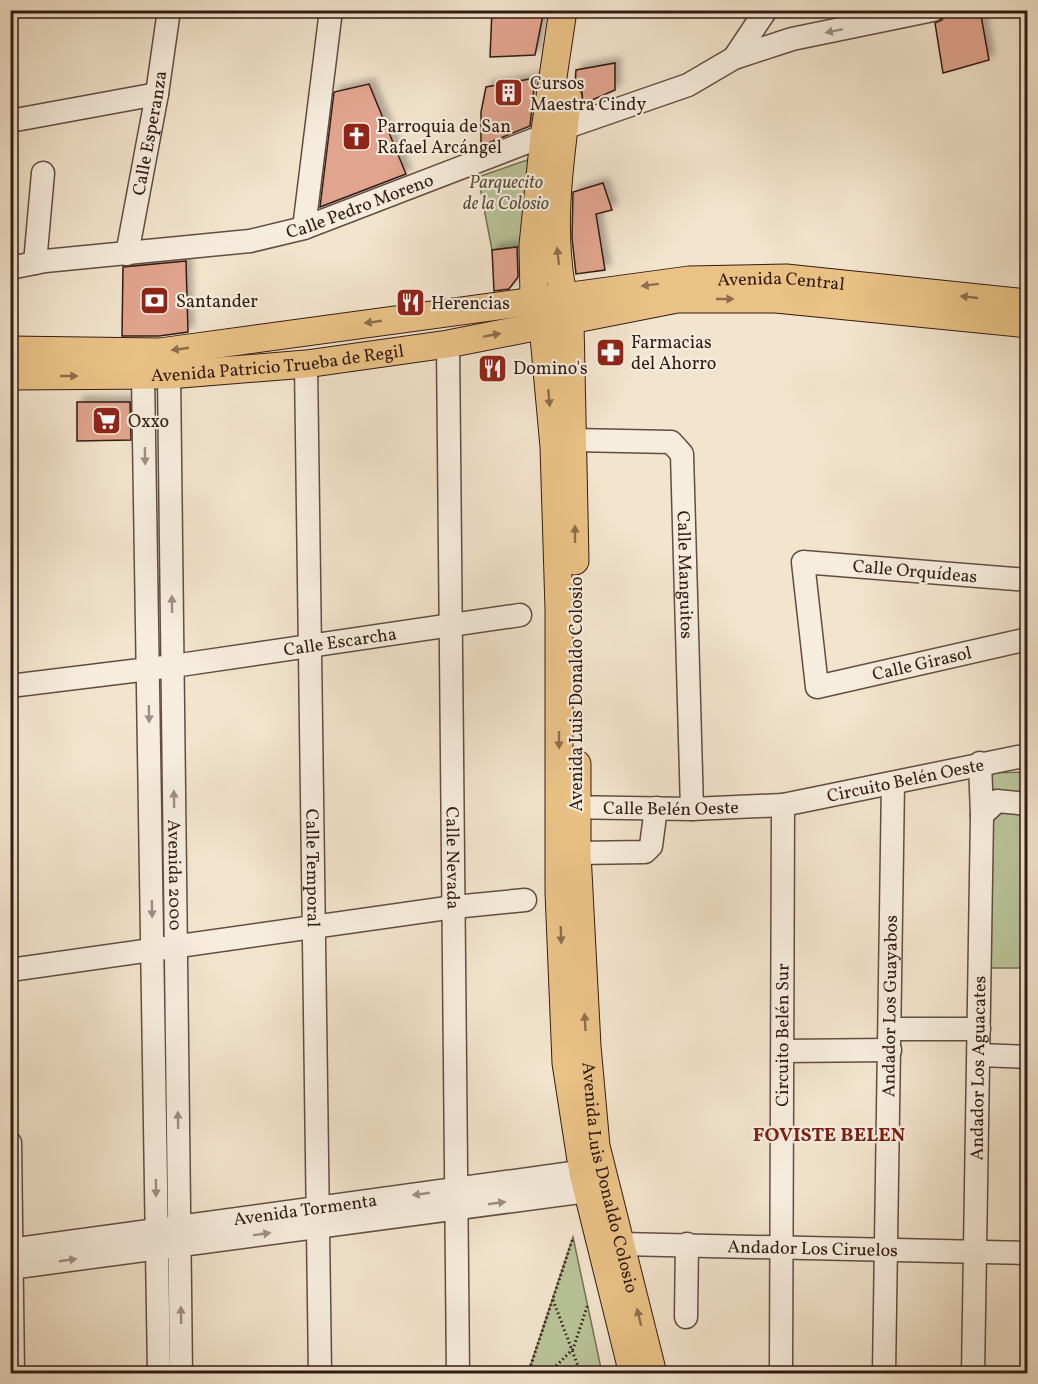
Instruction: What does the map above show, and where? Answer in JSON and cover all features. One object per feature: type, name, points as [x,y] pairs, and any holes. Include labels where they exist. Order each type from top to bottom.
[{"type":"main road","points":[[562,10],[554,132],[533,226],[534,299],[543,326],[554,447],[568,807],[566,1063],[591,1178],[611,1246],[633,1374]]},
{"type":"main road","name":"Avenida Luis Donaldo Colosio","points":[[581,10],[554,132],[556,240],[562,296],[570,322],[574,440],[568,807],[577,853],[587,1046],[596,1146],[591,1178]]},
{"type":"main road","name":"Avenida Central","points":[[534,299],[689,280],[786,278],[1028,303]]},
{"type":"main road","name":"Avenida Patricio Trueba de Regil","points":[[10,350],[160,352],[534,299]]},
{"type":"main road","name":"Avenida Central","points":[[543,326],[677,299],[776,299],[1028,324]]},
{"type":"main road","name":"Avenida Patricio Trueba de Regil","points":[[10,376],[156,376],[306,364],[448,344],[543,326]]},
{"type":"main road","name":"Avenida Luis Donaldo Colosio","points":[[611,1246],[653,1374]]},
{"type":"street","name":"Calle Esperanza","points":[[127,254],[157,94],[169,10]]},
{"type":"street","points":[[304,228],[331,10]]},
{"type":"street","points":[[734,58],[766,10]]},
{"type":"street","name":"Calle Pedro Moreno","points":[[10,268],[35,263],[250,242],[304,228],[554,132],[688,85],[734,58],[792,39],[933,10]]},
{"type":"street","points":[[10,121],[157,94]]},
{"type":"street","points":[[35,263],[43,173]]},
{"type":"street","name":"Calle Nevada","points":[[448,344],[458,1374]]},
{"type":"street","name":"Calle Temporal","points":[[306,364],[320,1374]]},
{"type":"street","name":"Avenida 2000","points":[[156,376],[160,667],[152,950],[159,1374]]},
{"type":"street","name":"Calle Manguitos","points":[[574,440],[671,442],[682,454],[692,809]]},
{"type":"street","name":"Calle Orquídeas","points":[[817,687],[803,562],[1028,580]]},
{"type":"street","name":"Calle Escarcha","points":[[10,686],[160,667],[520,615]]},
{"type":"street","name":"Calle Girasol","points":[[817,687],[1028,639]]},
{"type":"street","name":"Avenida 2000","points":[[160,667],[176,946],[181,1374]]},
{"type":"street","name":"Circuito Belén Oeste","points":[[783,805],[1028,755]]},
{"type":"street","name":"Andador Los Aguacates","points":[[973,1374],[982,815],[980,763]]},
{"type":"street","name":"Andador Los Guayabos","points":[[884,1374],[893,783]]},
{"type":"street","points":[[982,815],[997,801],[1028,804]]},
{"type":"street","name":"Calle Belén Oeste","points":[[568,807],[692,809],[783,805]]},
{"type":"street","name":"Circuito Belén Sur","points":[[781,1374],[783,805]]},
{"type":"street","points":[[577,853],[645,852],[651,846],[656,808]]},
{"type":"street","points":[[10,970],[454,907],[525,900]]},
{"type":"street","points":[[783,1051],[979,1029]]},
{"type":"street","points":[[979,1056],[1028,1057]]},
{"type":"street","points":[[10,1143],[13,1374]]},
{"type":"street","name":"Avenida Tormenta","points":[[11,1259],[457,1199],[591,1178]]},
{"type":"street","points":[[686,1317],[687,1244]]},
{"type":"street","name":"Andador Los Ciruelos","points":[[611,1246],[687,1244],[1028,1253]]},
{"type":"path","points":[[528,1374],[573,1238]]},
{"type":"path","points":[[552,1299],[581,1374]]},
{"type":"path","points":[[554,1374],[554,1368],[573,1349],[588,1304]]},
{"type":"green space","name":"Parquecito de la Colosio","points":[[530,159],[524,246],[492,250],[478,177]]},
{"type":"green space","points":[[1027,772],[1027,968],[980,968],[981,773]]},
{"type":"green space","points":[[573,1237],[602,1373],[528,1373]]},
{"type":"building","points":[[492,10],[544,10],[535,55],[490,57]]},
{"type":"building","points":[[980,10],[989,60],[943,73],[935,23],[942,20],[946,12]]},
{"type":"building","points":[[615,63],[615,90],[583,104],[582,92],[575,84],[576,70]]},
{"type":"building","points":[[535,78],[530,126],[481,146],[481,112],[486,87]]},
{"type":"building","name":"Parroquia de San Rafael Arcángel","points":[[369,84],[406,174],[320,207],[334,92]]},
{"type":"building","points":[[603,183],[612,210],[596,214],[605,270],[576,274],[572,238],[573,192]]},
{"type":"building","points":[[517,247],[518,277],[509,289],[494,291],[492,250]]},
{"type":"building","name":"Santander","points":[[186,261],[188,332],[159,336],[122,336],[123,267]]},
{"type":"building","name":"Oxxo","points":[[77,402],[130,402],[131,440],[77,441]]},
{"type":"place","name":"Cursos Maestra Cindy","points":[[509,93]]},
{"type":"place","name":"Parroquia de San Rafael Arcángel","points":[[356,136]]},
{"type":"place","name":"Santander","points":[[155,301]]},
{"type":"place","name":"Herencias","points":[[410,303]]},
{"type":"place","name":"Farmacias del Ahorro","points":[[610,352]]},
{"type":"place","name":"Domino's","points":[[492,368]]},
{"type":"place","name":"Oxxo","points":[[107,421]]},
{"type":"district","name":"FOVISTE BELEN","points":[[829,1134]]}]
